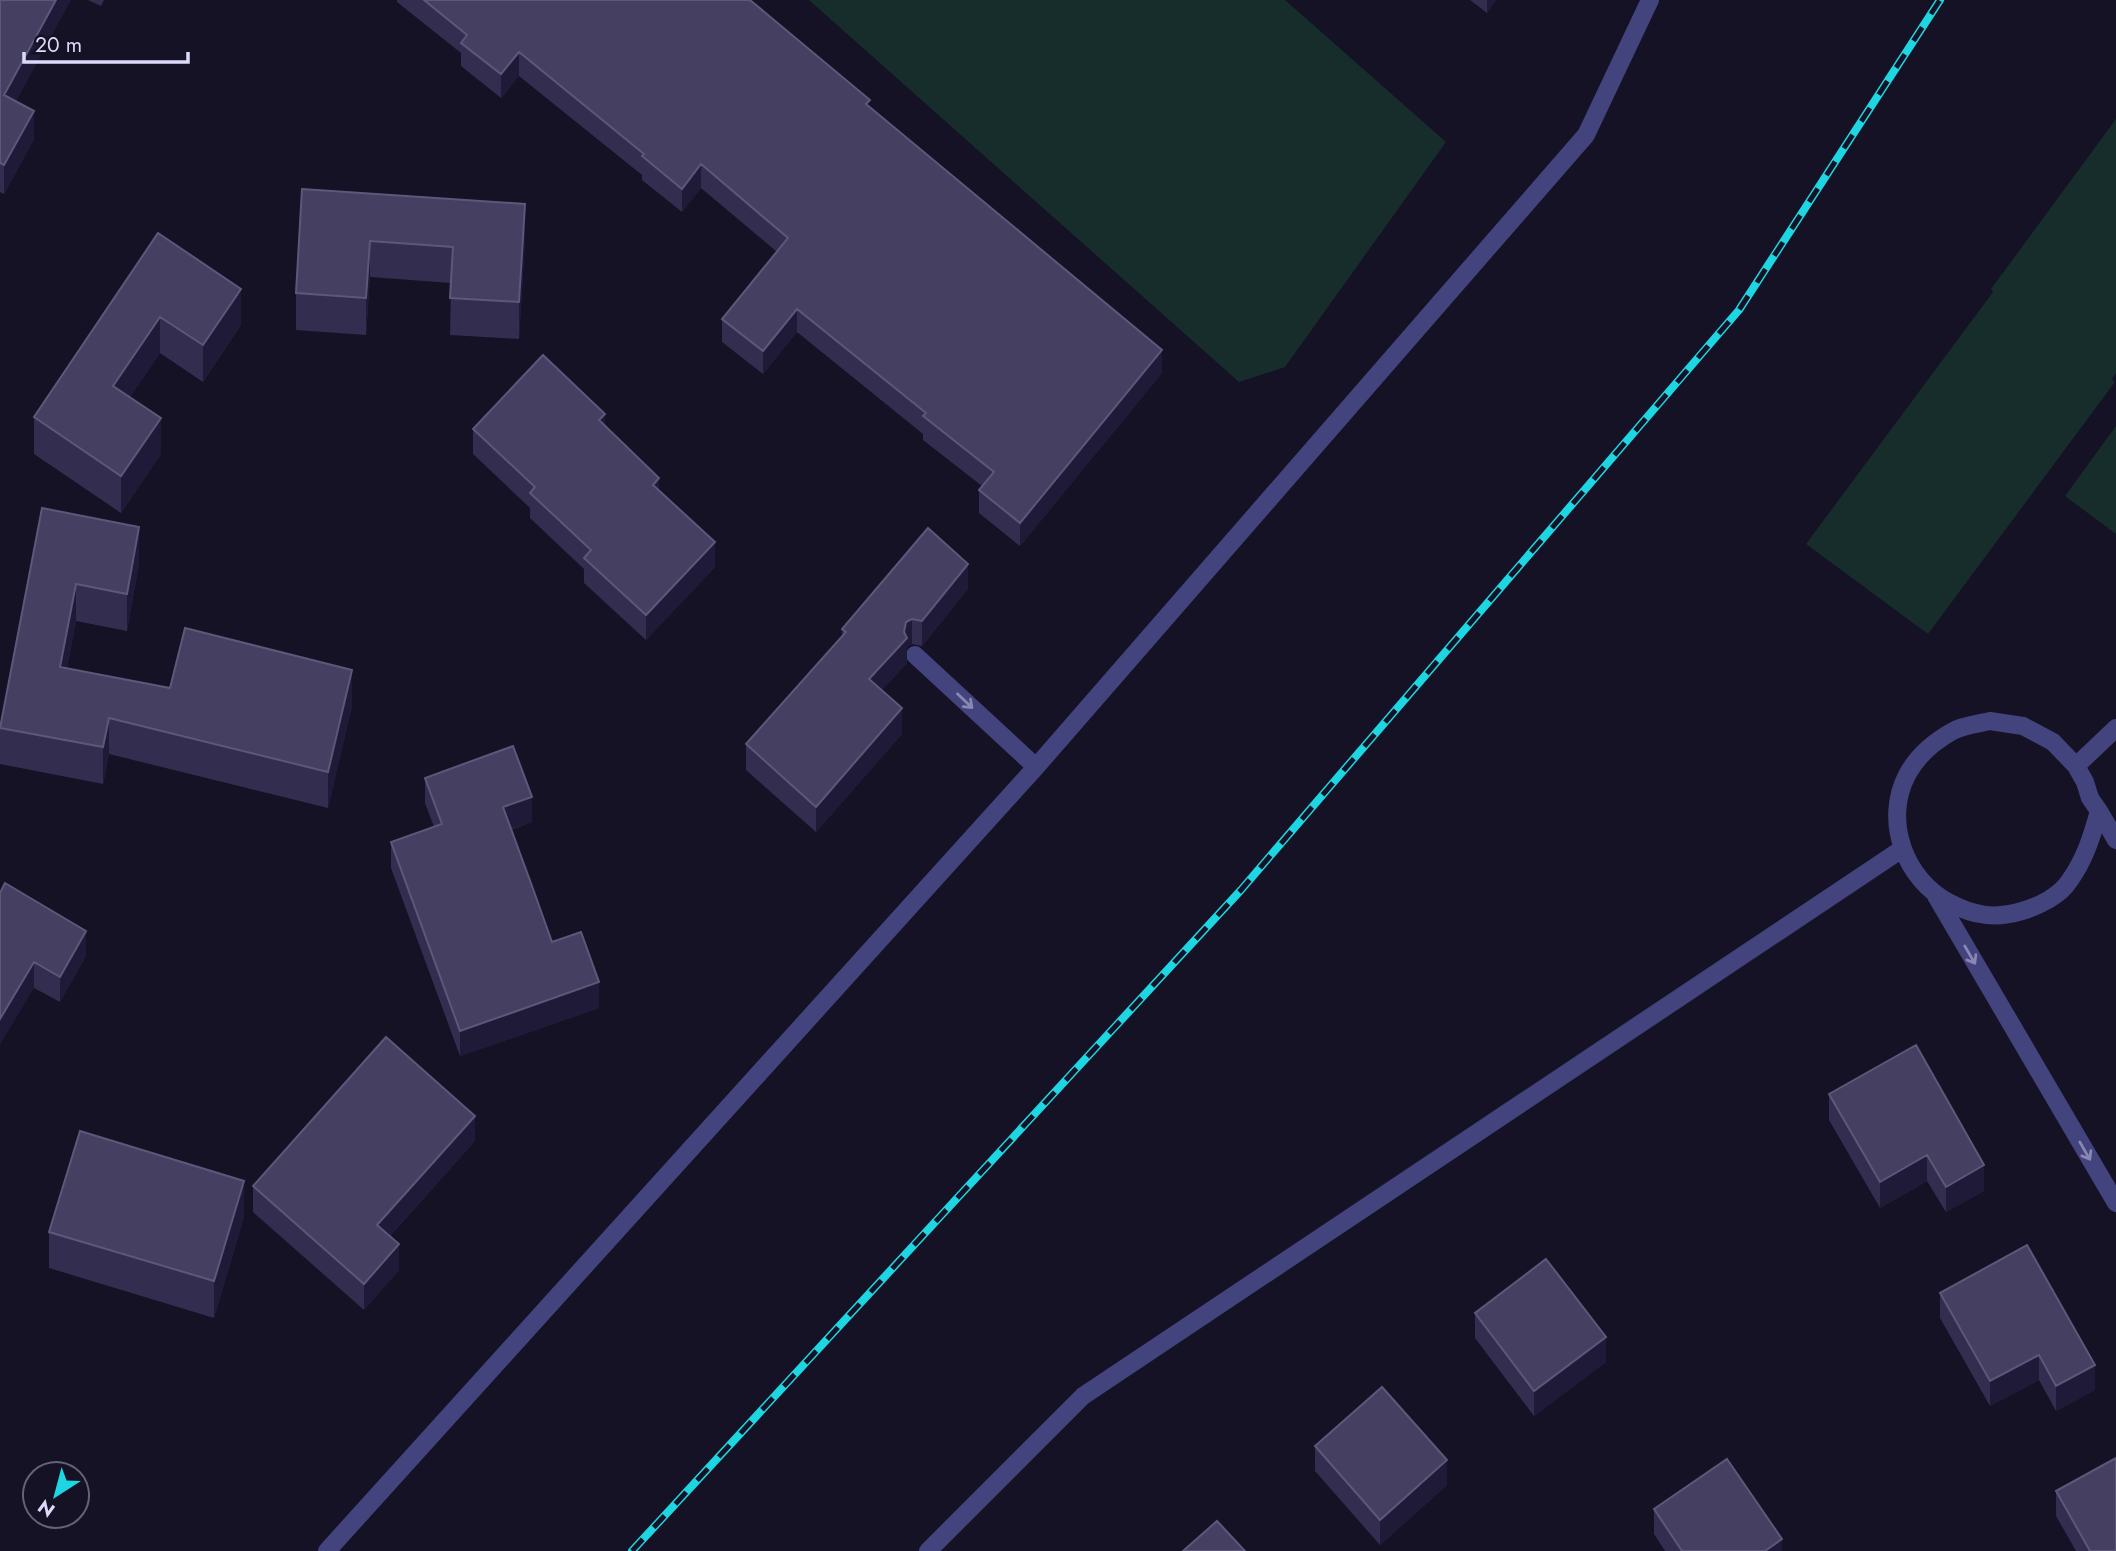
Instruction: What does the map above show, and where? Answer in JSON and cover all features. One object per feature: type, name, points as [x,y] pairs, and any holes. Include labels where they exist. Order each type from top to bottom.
[{"type":"street","points":[[327,1551],[1036,766],[1586,135],[1650,0]]},
{"type":"street","points":[[915,655],[1036,766]]},
{"type":"street","points":[[2116,840],[2090,799],[2076,766],[2053,742],[2024,726],[1990,721],[1956,729],[1928,748],[1907,775],[1898,807],[1900,841],[1913,872],[1936,896],[2116,1203]]},
{"type":"street","points":[[2076,766],[2116,728]]},
{"type":"street","points":[[1936,896],[1968,913],[2005,916],[2040,906],[2069,883],[2087,851],[2099,811]]},
{"type":"street","points":[[928,1551],[1083,1396],[1902,849]]},
{"type":"green space","points":[[809,0],[1285,0],[1446,142],[1285,367],[1239,382]]},
{"type":"green space","points":[[2116,119],[2116,373],[2112,379],[2115,382],[1928,634],[1806,544],[1993,292],[1991,289]]},
{"type":"green space","points":[[2116,426],[2116,534],[2065,496]]},
{"type":"building","points":[[0,0],[56,0],[4,95],[34,111],[4,165],[0,163]]},
{"type":"building","points":[[424,0],[750,0],[870,100],[866,104],[1162,350],[1020,523],[979,490],[994,472],[923,416],[926,413],[797,309],[763,351],[722,319],[788,238],[701,164],[682,189],[642,156],[644,154],[519,52],[501,74],[461,43],[467,35]]},
{"type":"building","points":[[302,189],[525,204],[519,302],[450,298],[453,247],[370,241],[366,298],[296,293]]},
{"type":"building","points":[[158,233],[241,289],[203,345],[160,317],[113,386],[161,418],[121,476],[34,417]]},
{"type":"building","points":[[543,355],[605,414],[599,420],[659,478],[653,485],[715,542],[646,615],[584,558],[591,550],[530,493],[535,487],[473,429]]},
{"type":"building","points":[[42,508],[139,527],[127,594],[76,584],[60,667],[170,688],[185,628],[352,670],[328,772],[109,718],[103,747],[0,728]]},
{"type":"building","points":[[928,528],[968,564],[922,621],[912,619],[906,622],[904,632],[907,638],[869,679],[902,708],[816,807],[746,744],[846,632],[842,629]]},
{"type":"building","points":[[513,746],[532,797],[503,807],[552,942],[581,932],[599,982],[460,1031],[391,842],[442,824],[425,778]]},
{"type":"building","points":[[5,883],[86,931],[60,977],[34,962],[0,1019],[0,893]]},
{"type":"building","points":[[386,1037],[475,1116],[377,1225],[399,1244],[364,1284],[253,1186]]},
{"type":"building","points":[[1916,1045],[1984,1165],[1946,1187],[1927,1155],[1880,1182],[1829,1094]]},
{"type":"building","points":[[80,1131],[244,1181],[214,1281],[49,1232]]},
{"type":"building","points":[[2027,1245],[2095,1365],[2056,1386],[2039,1355],[1990,1381],[1940,1293]]},
{"type":"building","points":[[1546,1259],[1606,1337],[1534,1391],[1475,1313]]},
{"type":"building","points":[[1382,1387],[1447,1460],[1380,1520],[1315,1446]]},
{"type":"building","points":[[2116,1458],[2116,1551],[2090,1551],[2056,1491]]},
{"type":"building","points":[[1727,1459],[1782,1539],[1765,1551],[1682,1551],[1654,1509]]},
{"type":"building","points":[[1217,1521],[1245,1551],[1183,1551]]},
{"type":"railway","points":[[632,1551],[1241,890],[1739,310],[1940,0]]}]
